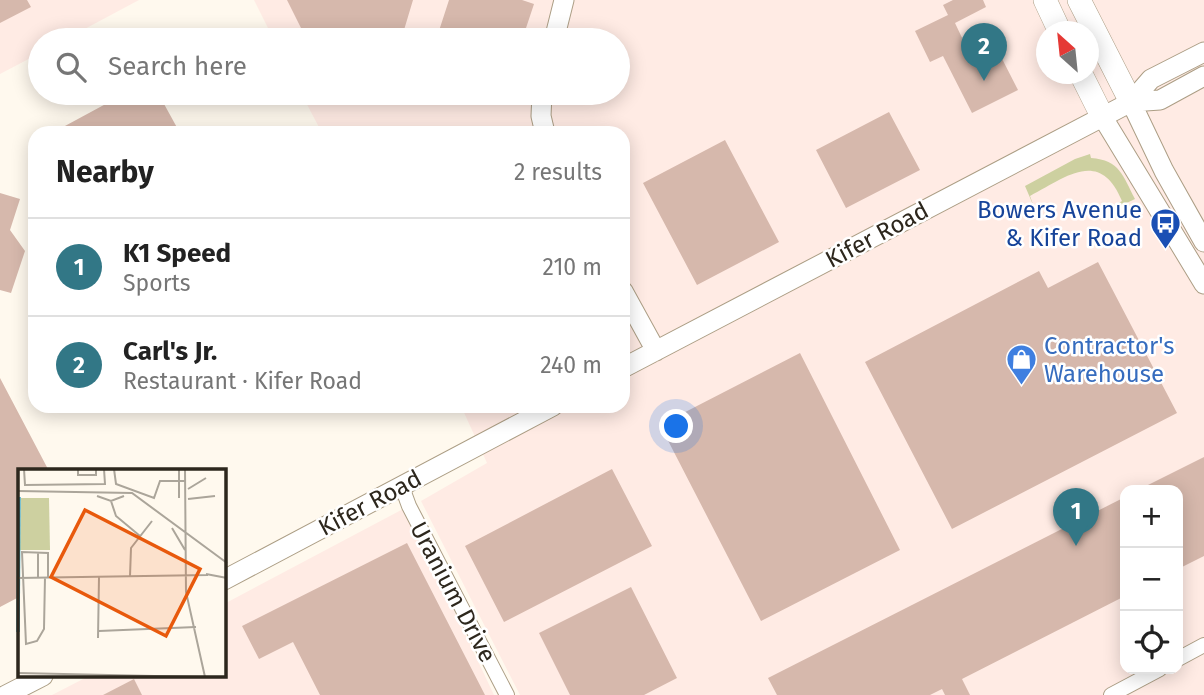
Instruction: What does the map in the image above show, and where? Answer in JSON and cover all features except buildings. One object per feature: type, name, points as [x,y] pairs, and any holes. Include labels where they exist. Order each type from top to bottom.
[{"type":"main road","points":[[557,28],[564,0]]},
{"type":"main road","points":[[1045,0],[1055,21]]},
{"type":"main road","points":[[1079,0],[1164,172],[1204,242]]},
{"type":"main road","points":[[1131,102],[1151,79],[1204,52]]},
{"type":"main road","points":[[1131,102],[1160,100],[1204,76]]},
{"type":"main road","points":[[1086,84],[1102,116],[1204,284]]},
{"type":"main road","name":"Kifer Road","points":[[630,364],[1131,102]]},
{"type":"main road","points":[[541,105],[543,126]]},
{"type":"main road","points":[[630,304],[656,351]]},
{"type":"main road","name":"Kifer Road","points":[[226,579],[540,413]]},
{"type":"main road","points":[[6,695],[39,678]]},
{"type":"street","name":"Uranium Drive","points":[[402,487],[409,506],[507,695]]},
{"type":"street","points":[[1183,656],[1204,645]]},
{"type":"street","points":[[1111,695],[1151,674]]},
{"type":"shaded area","points":[[0,0],[139,0],[86,28],[28,28],[28,59],[0,74]]},
{"type":"shaded area","points":[[254,0],[1204,0],[1204,695],[520,695],[421,501],[487,463],[464,413],[630,413],[630,126],[318,126],[307,105],[630,105],[630,28],[268,28]]},
{"type":"shaded area","points":[[405,508],[494,695],[52,695],[85,678],[226,678],[226,603]]},
{"type":"green space","points":[[1090,154],[1091,158],[1101,159],[1115,166],[1135,199],[1114,209],[1114,206],[1122,201],[1113,185],[1103,175],[1093,171],[1069,175],[1030,196],[1034,207],[1025,186],[1075,159]]},
{"type":"place","name":"Carl's Jr.","points":[[984,81]]},
{"type":"place","name":"Bowers Avenue & Kifer Road","points":[[1165,251]]},
{"type":"place","name":"Contractor's Warehouse","points":[[1021,387]]},
{"type":"place","name":"K1 Speed","points":[[1076,546]]}]
